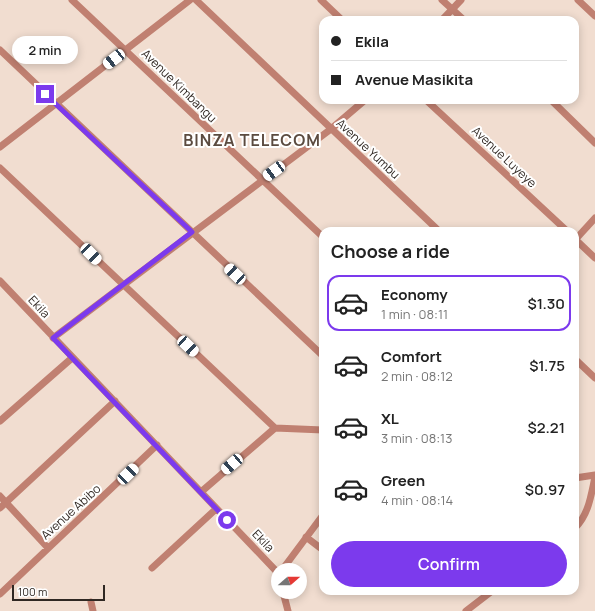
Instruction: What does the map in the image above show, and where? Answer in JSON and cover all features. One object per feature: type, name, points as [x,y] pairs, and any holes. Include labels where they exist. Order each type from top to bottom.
[{"type":"street","name":"Avenue Kimbangu","points":[[72,0],[319,233]]},
{"type":"street","points":[[0,147],[190,0]]},
{"type":"street","name":"Avenue Yumbu","points":[[196,0],[435,227]]},
{"type":"street","points":[[321,0],[338,16]]},
{"type":"street","points":[[442,0],[460,16]]},
{"type":"street","points":[[446,16],[461,0]]},
{"type":"street","points":[[578,0],[595,16]]},
{"type":"street","points":[[0,50],[319,352]]},
{"type":"street","points":[[53,338],[331,128],[360,104]]},
{"type":"street","name":"Avenue Luyeye","points":[[430,104],[563,227]]},
{"type":"street","points":[[554,104],[595,143]]},
{"type":"street","points":[[0,168],[274,428],[319,430]]},
{"type":"street","points":[[579,235],[595,218]]},
{"type":"street","points":[[579,243],[595,258]]},
{"type":"street","name":"Ekila","points":[[0,281],[271,566]]},
{"type":"street","points":[[0,421],[72,358]]},
{"type":"street","points":[[579,363],[595,378]]},
{"type":"street","points":[[0,508],[115,401]]},
{"type":"street","points":[[201,492],[274,428]]},
{"type":"street","name":"Avenue Abibo","points":[[0,594],[98,503],[157,445]]},
{"type":"street","points":[[579,478],[595,476],[587,510],[583,520],[579,524]]},
{"type":"street","points":[[0,496],[48,548]]},
{"type":"street","points":[[152,568],[216,509]]},
{"type":"street","points":[[287,563],[319,521]]},
{"type":"street","points":[[306,537],[319,547]]},
{"type":"street","points":[[466,611],[487,595]]},
{"type":"street","points":[[285,599],[288,611]]},
{"type":"street","points":[[92,602],[93,611]]},
{"type":"district","name":"BINZA TELECOM","points":[[252,140]]},
{"type":"route","points":[[45,94],[192,232],[53,338],[126,412],[227,520]]}]
